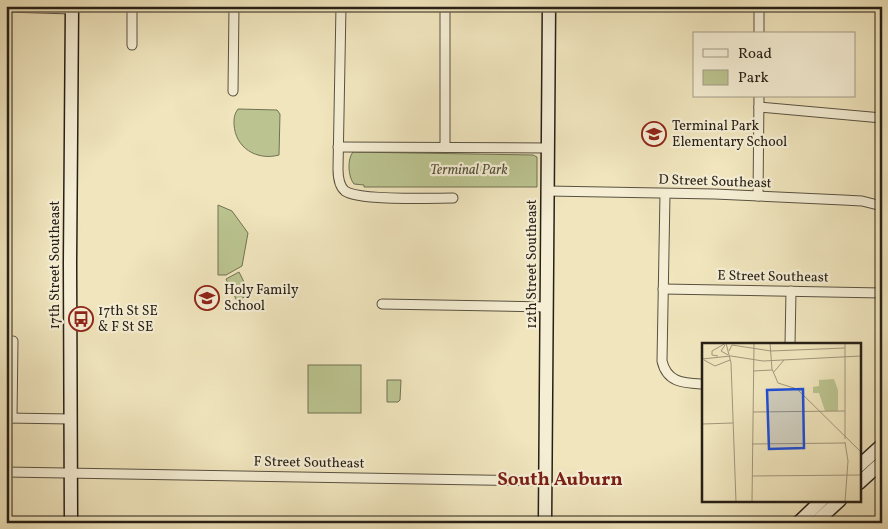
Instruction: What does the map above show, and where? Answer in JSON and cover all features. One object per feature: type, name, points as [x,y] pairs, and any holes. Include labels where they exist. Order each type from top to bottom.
[{"type":"street","points":[[132,6],[132,45]]},
{"type":"street","points":[[233,92],[234,6]]},
{"type":"street","points":[[341,6],[338,170],[342,187],[353,194],[377,197],[453,198]]},
{"type":"street","points":[[445,6],[445,147]]},
{"type":"street","name":"12th Street Southeast","points":[[546,523],[549,6]]},
{"type":"street","points":[[759,6],[759,32]]},
{"type":"street","points":[[6,7],[72,7]]},
{"type":"street","name":"17th Street Southeast","points":[[71,523],[70,255],[72,7]]},
{"type":"street","points":[[758,196],[759,98]]},
{"type":"street","points":[[758,107],[882,118]]},
{"type":"street","points":[[338,147],[548,148]]},
{"type":"street","name":"D Street Southeast","points":[[548,191],[853,200],[882,206]]},
{"type":"street","points":[[665,194],[662,360],[665,370],[671,377],[684,383],[702,384]]},
{"type":"street","name":"E Street Southeast","points":[[663,289],[882,293]]},
{"type":"street","points":[[790,343],[791,291]]},
{"type":"street","points":[[382,304],[547,307]]},
{"type":"street","points":[[13,341],[9,418],[71,419]]},
{"type":"street","points":[[860,465],[882,445]]},
{"type":"street","points":[[860,482],[882,462]]},
{"type":"street","name":"F Street Southeast","points":[[6,472],[546,481]]},
{"type":"street","points":[[798,523],[820,502]]},
{"type":"street","points":[[815,523],[838,502]]},
{"type":"green space","points":[[238,109],[277,110],[280,114],[279,155],[263,156],[255,154],[243,146],[235,132],[234,117]]},
{"type":"green space","name":"Terminal Park","points":[[353,152],[533,155],[537,157],[537,187],[364,187],[364,185],[354,184],[350,177],[349,163]]},
{"type":"green space","points":[[218,205],[232,211],[248,233],[242,266],[226,275],[218,275]]},
{"type":"green space","points":[[239,272],[250,294],[237,301],[226,279]]},
{"type":"green space","points":[[308,365],[361,365],[361,413],[308,413]]},
{"type":"green space","points":[[387,380],[401,380],[400,400],[398,402],[387,402]]},
{"type":"place","name":"Terminal Park Elementary School","points":[[654,134]]},
{"type":"place","name":"Holy Family School","points":[[207,298]]},
{"type":"place","name":"17th St SE & F St SE","points":[[81,319]]},
{"type":"district","name":"South Auburn","points":[[560,480]]}]
